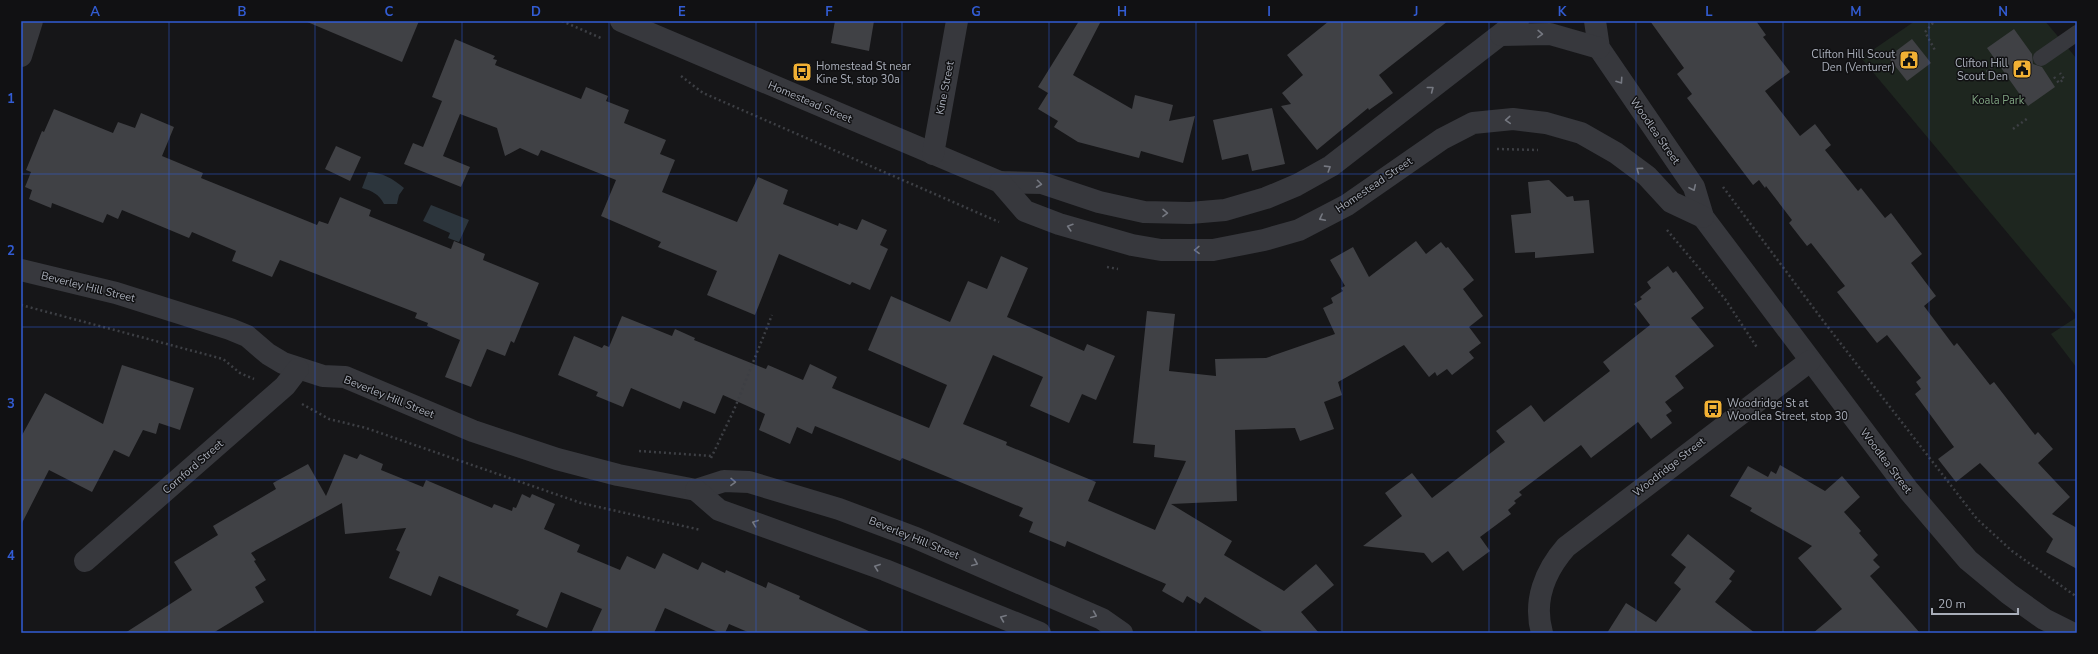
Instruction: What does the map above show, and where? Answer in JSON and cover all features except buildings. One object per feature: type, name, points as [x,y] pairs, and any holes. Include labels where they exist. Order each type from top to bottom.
[{"type":"street","points":[[21,56],[32,21]]},
{"type":"street","name":"Homestead Street","points":[[621,21],[1000,182],[1042,183],[1099,202],[1144,212],[1190,213],[1225,210],[1259,200],[1297,185],[1331,166],[1518,21]]},
{"type":"street","name":"Kine Street","points":[[933,154],[957,21]]},
{"type":"street","name":"Woodlea Street","points":[[1595,21],[1598,48],[1694,187],[1703,217],[1909,491],[1968,560],[2008,594],[2044,619],[2072,633]]},
{"type":"street","points":[[1501,35],[1550,34],[1598,48]]},
{"type":"street","name":"Homestead Street","points":[[1000,182],[1024,211],[1060,224],[1132,245],[1161,250],[1213,250],[1264,240],[1299,230],[1347,205],[1442,139],[1473,123],[1513,119],[1546,123]]},
{"type":"street","name":"Woodlea Street","points":[[1546,123],[1581,133],[1616,153],[1647,176],[1671,202],[1703,217]]},
{"type":"street","name":"Beverley Hill Street","points":[[21,270],[116,293],[230,329],[246,336],[283,364],[323,376],[349,379],[473,431],[557,459],[618,475],[696,490],[724,482],[749,482],[839,509],[916,538],[1102,619],[1122,633]]},
{"type":"street","name":"Woodridge Street","points":[[1542,633],[1539,607],[1542,586],[1553,562],[1566,547],[1810,361]]},
{"type":"street","name":"Cornford Street","points":[[85,561],[285,386],[298,369]]},
{"type":"street","points":[[696,490],[719,510],[885,570],[1040,633]]},
{"type":"lane","points":[[2041,58],[2077,33]]},
{"type":"path","points":[[562,21],[604,39]]},
{"type":"path","points":[[1933,23],[1927,27],[1925,32],[1936,52]]},
{"type":"path","points":[[1974,80],[1998,64]]},
{"type":"path","points":[[679,75],[703,93],[849,155]]},
{"type":"path","points":[[2013,129],[2028,118]]},
{"type":"path","points":[[1720,183],[1824,322],[1977,519],[2012,551],[2077,598]]},
{"type":"path","points":[[21,305],[217,358],[223,360],[246,375]]},
{"type":"path","points":[[635,450],[712,456],[734,410],[772,315]]},
{"type":"path","points":[[305,406],[329,419],[366,428],[580,503],[688,526],[703,531]]},
{"type":"green space","name":"Koala Park","points":[[1915,21],[2045,21],[2077,59],[2077,316],[1861,58]]},
{"type":"green space","points":[[2077,317],[2077,368],[2051,334]]},
{"type":"shaded area","points":[[368,172],[387,177],[404,188],[399,195],[397,204],[384,204],[375,193],[362,188]]},
{"type":"shaded area","points":[[431,205],[469,220],[459,242],[448,238],[450,233],[423,221]]},
{"type":"place","name":"Clifton Hill Scout Den (Venturer)","points":[[1909,60]]},
{"type":"place","name":"Clifton Hill Scout Den","points":[[2022,69]]},
{"type":"place","name":"Homestead St near Kine St, stop 30a","points":[[802,72]]},
{"type":"place","name":"Woodridge St at Woodlea Street, stop 30","points":[[1713,409]]}]
